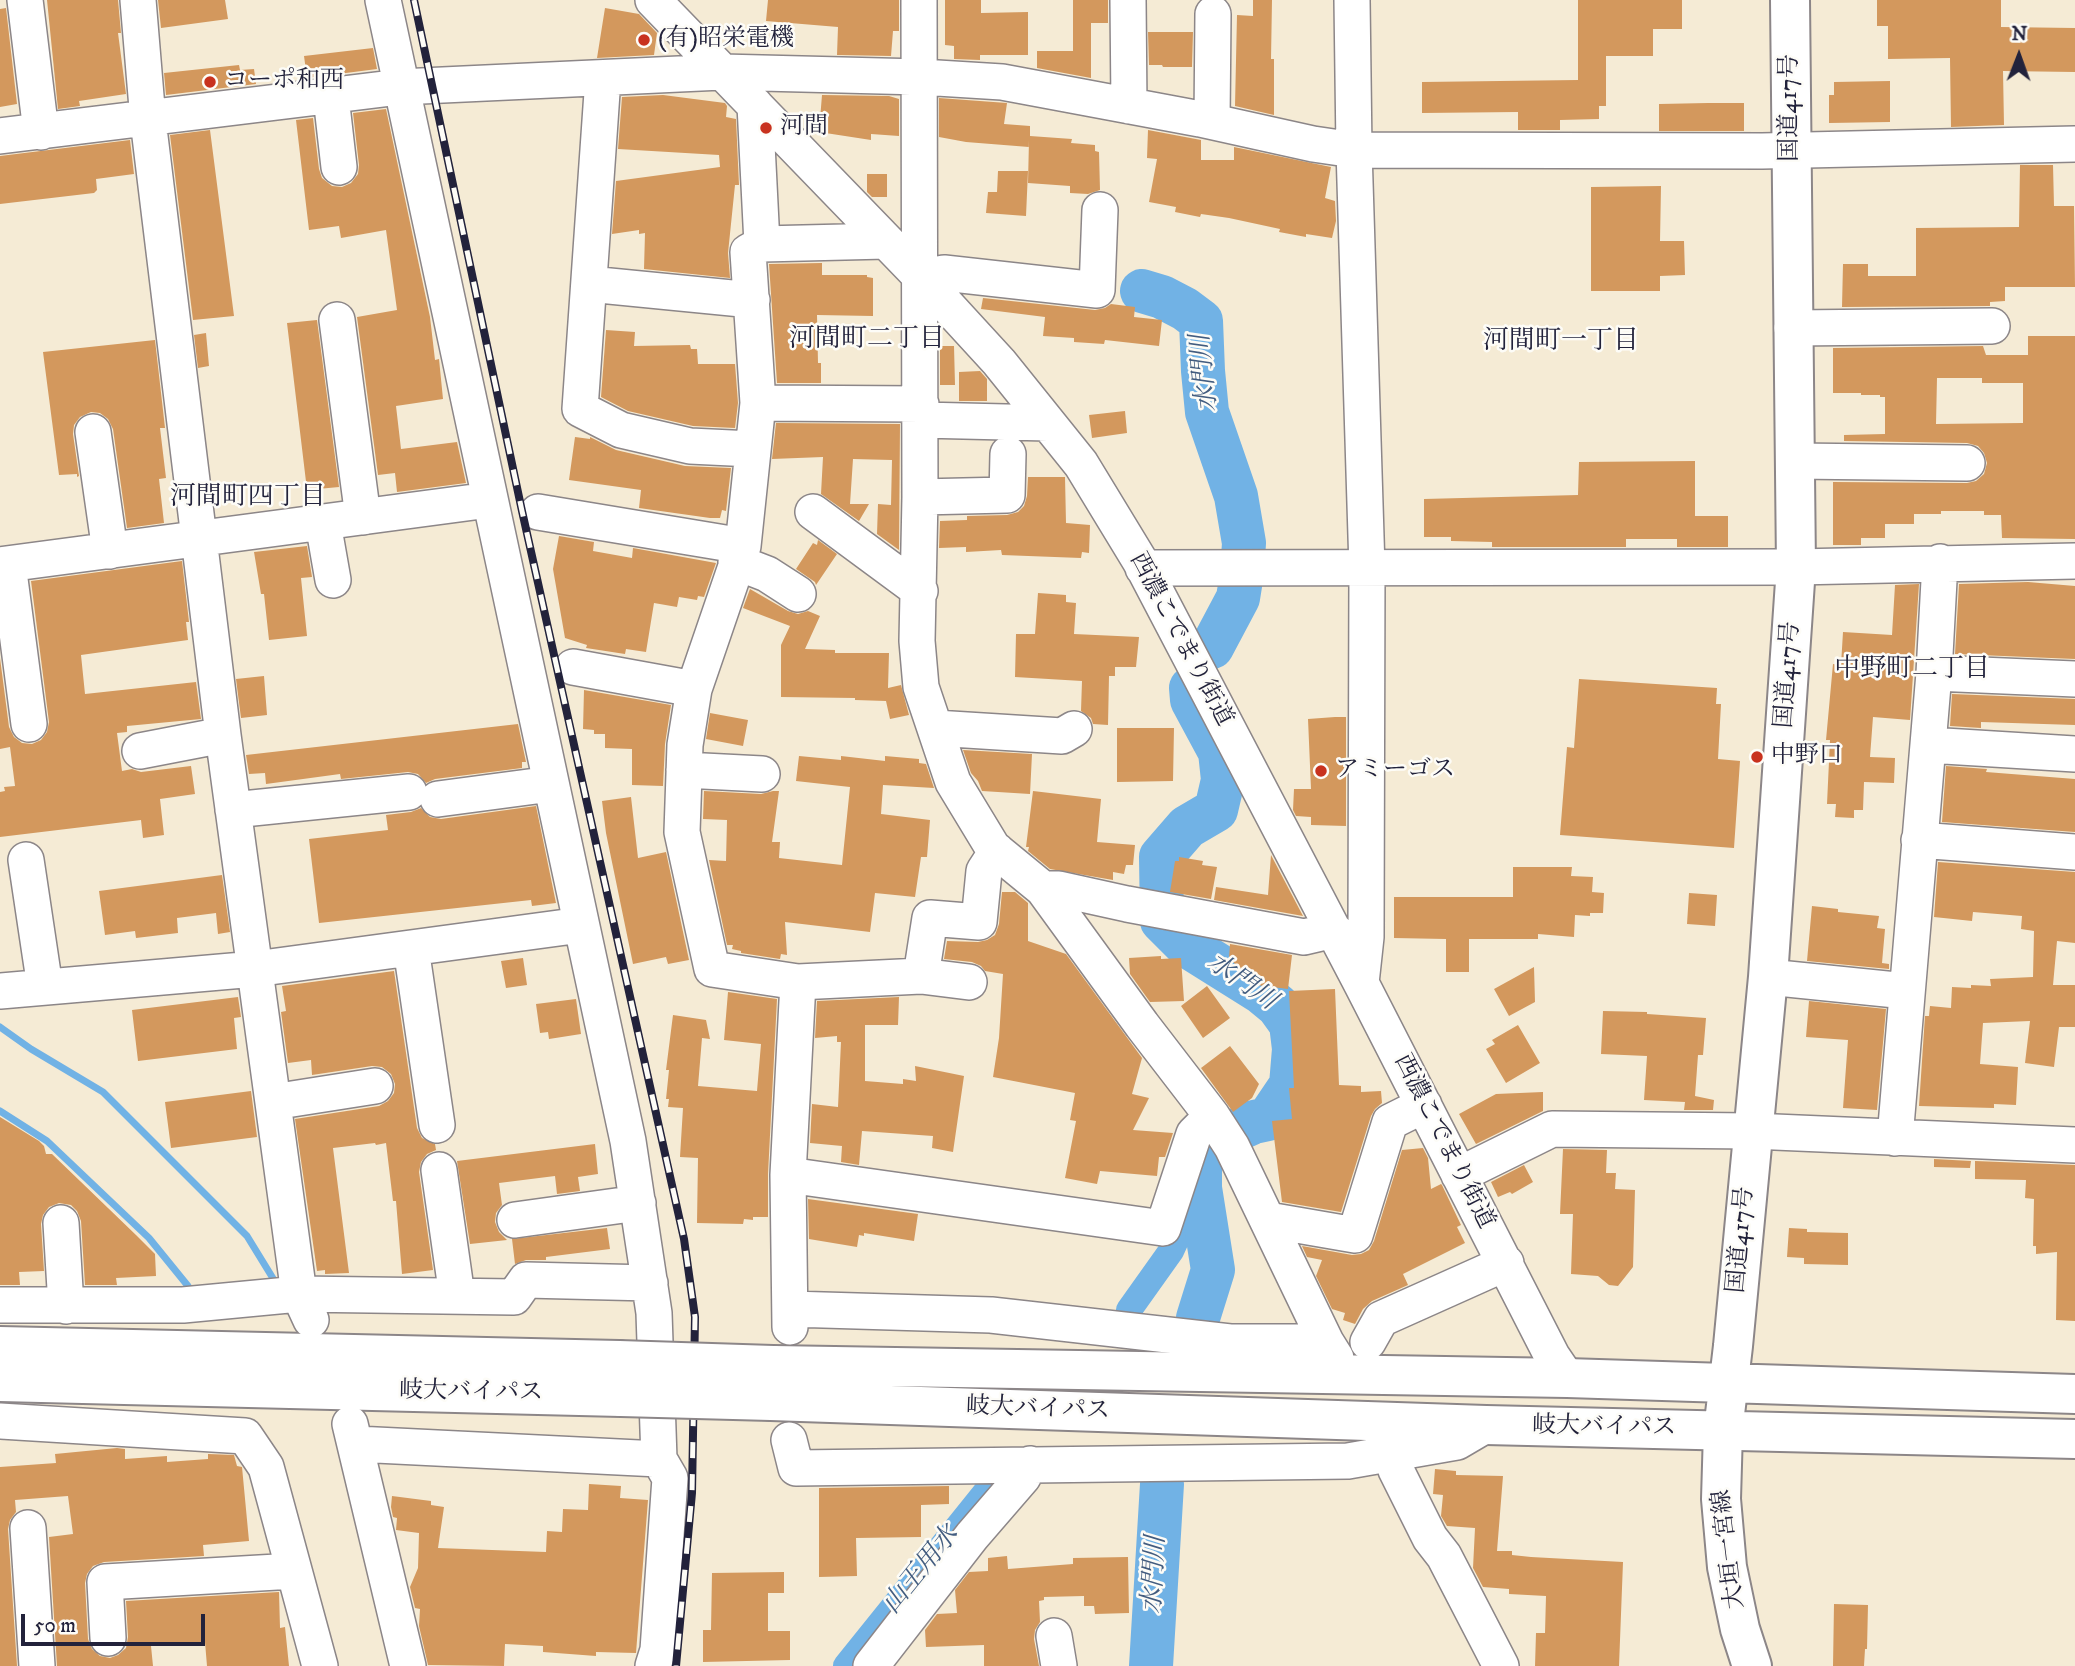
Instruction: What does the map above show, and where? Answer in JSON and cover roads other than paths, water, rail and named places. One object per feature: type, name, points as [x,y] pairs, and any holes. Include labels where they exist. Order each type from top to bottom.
[{"type":"main road","name":"国道417号","points":[[1723,1431],[1768,977],[1796,567],[1790,0]]},
{"type":"main road","name":"岐大バイパス","points":[[0,1346],[620,1379],[772,1383],[1385,1437],[1486,1425],[2075,1439]]},
{"type":"main road","name":"岐大バイパス","points":[[772,1383],[1331,1358],[1567,1378],[2075,1394]]},
{"type":"main road","name":"岐大バイパス","points":[[0,1381],[620,1379]]},
{"type":"main road","name":"大垣一宮線","points":[[1723,1431],[1721,1499],[1727,1567],[1740,1629],[1752,1666]]},
{"type":"street","points":[[25,0],[41,132]]},
{"type":"street","points":[[138,0],[148,120],[222,735],[305,1307]]},
{"type":"street","points":[[383,0],[628,1141],[654,1312],[659,1459],[670,1478],[658,1650],[653,1666]]},
{"type":"street","name":"西濃こでまり街道","points":[[653,0],[921,277],[999,362],[1081,464],[1143,568],[1334,930],[1552,1356],[1567,1378]]},
{"type":"street","points":[[919,0],[921,412],[917,641],[920,687],[953,782],[997,851],[1043,888],[1220,1128],[1268,1220],[1331,1358]]},
{"type":"street","points":[[1128,0],[1129,106]]},
{"type":"street","points":[[1352,0],[1367,568],[1366,937],[1361,983]]},
{"type":"street","points":[[1212,121],[1213,14]]},
{"type":"street","points":[[0,136],[400,88],[722,72],[921,77],[1002,82],[1354,150],[1792,150],[2075,144]]},
{"type":"street","points":[[603,78],[580,409],[621,430],[690,446],[752,449]]},
{"type":"street","points":[[331,97],[339,167]]},
{"type":"street","points":[[755,105],[762,244]]},
{"type":"street","points":[[921,277],[944,274],[1097,290],[1100,210]]},
{"type":"street","points":[[886,240],[762,244],[748,252],[758,403],[739,554],[694,689],[685,745],[682,832],[712,969],[798,982],[921,976],[969,982]]},
{"type":"street","points":[[589,284],[752,300]]},
{"type":"street","points":[[337,320],[363,517]]},
{"type":"street","points":[[1792,328],[1992,326]]},
{"type":"street","points":[[758,403],[921,412],[1048,424]]},
{"type":"street","points":[[93,432],[110,551]]},
{"type":"street","points":[[920,497],[1007,495],[1008,454]]},
{"type":"street","points":[[1794,461],[1967,463]]},
{"type":"street","points":[[29,724],[4,565],[489,500]]},
{"type":"street","points":[[538,512],[739,554],[798,594]]},
{"type":"street","points":[[813,512],[919,591]]},
{"type":"street","points":[[323,523],[333,580]]},
{"type":"street","points":[[1143,568],[1796,567],[2075,561]]},
{"type":"street","points":[[1895,1138],[1934,673],[1940,562]]},
{"type":"street","points":[[573,667],[694,689]]},
{"type":"street","points":[[1934,673],[2075,679]]},
{"type":"street","points":[[935,728],[1062,736],[1074,729]]},
{"type":"street","points":[[140,751],[222,735]]},
{"type":"street","points":[[1928,745],[2075,754]]},
{"type":"street","points":[[684,770],[762,774]]},
{"type":"street","points":[[233,810],[551,784]]},
{"type":"street","points":[[1920,840],[2075,852]]},
{"type":"street","points":[[921,976],[930,918],[979,922],[984,871],[997,851]]},
{"type":"street","points":[[26,860],[45,987]]},
{"type":"street","points":[[1043,888],[1304,937],[1334,930]]},
{"type":"street","points":[[0,992],[255,969],[581,925]]},
{"type":"street","points":[[411,948],[437,1125]]},
{"type":"street","points":[[1768,977],[1906,991]]},
{"type":"street","points":[[798,982],[788,1175],[790,1318],[991,1315],[1230,1342],[1331,1358]]},
{"type":"street","points":[[273,1101],[375,1086]]},
{"type":"street","points":[[1268,1220],[1355,1235],[1390,1122],[1424,1105]]},
{"type":"street","points":[[788,1175],[1163,1228],[1194,1134],[1220,1128]]},
{"type":"street","points":[[1459,1175],[1552,1129],[1752,1131],[2075,1145]]},
{"type":"street","points":[[439,1170],[457,1296]]},
{"type":"street","points":[[514,1220],[638,1203]]},
{"type":"street","points":[[61,1223],[66,1306]]},
{"type":"street","points":[[1368,1342],[1381,1319],[1506,1263]]},
{"type":"street","points":[[0,1305],[305,1307],[457,1296],[514,1297],[526,1280],[650,1283]]},
{"type":"street","points":[[0,1421],[245,1436],[266,1468],[320,1666]]},
{"type":"street","points":[[408,1666],[353,1434],[659,1459]]},
{"type":"street","points":[[789,1440],[796,1468],[1348,1461],[1385,1437],[1430,1538],[1444,1556],[1501,1666]]},
{"type":"street","points":[[871,1666],[972,1536],[1023,1477],[1030,1464]]},
{"type":"street","points":[[28,1528],[37,1666]]},
{"type":"street","points":[[108,1637],[106,1582],[294,1571]]},
{"type":"waterway","name":"水門川","points":[[1142,291],[1162,297],[1201,321],[1207,412],[1236,496],[1244,543],[1242,573],[1238,598],[1212,647]]},
{"type":"waterway","name":"水門川","points":[[1191,688],[1192,700],[1220,752],[1223,780],[1216,810],[1187,827],[1161,857],[1162,921],[1186,945],[1261,992],[1278,1006],[1291,1024],[1294,1049],[1291,1085],[1268,1119],[1254,1122],[1212,1141],[1200,1161],[1200,1188],[1213,1270],[1198,1318]]},
{"type":"waterway","points":[[0,1027],[103,1092],[247,1236],[274,1280]]},
{"type":"waterway","points":[[0,1111],[47,1141],[149,1238],[188,1286]]},
{"type":"waterway","name":"山王用水","points":[[1129,1310],[1171,1251],[1200,1188]]},
{"type":"waterway","name":"山王用水","points":[[846,1666],[998,1477]]},
{"type":"waterway","name":"水門川","points":[[1151,1666],[1162,1484]]},
{"type":"railway","points":[[414,0],[522,511],[684,1239],[695,1317],[692,1493],[676,1666]]},
{"type":"place","name":"(有)昭栄電機","points":[[644,40]]},
{"type":"place","name":"コーポ和西","points":[[210,82]]},
{"type":"place","name":"河間","points":[[766,128]]},
{"type":"place","name":"中野口","points":[[1757,757]]},
{"type":"place","name":"アミーゴス","points":[[1321,771]]},
{"type":"district","name":"河間町二丁目","points":[[867,341]]},
{"type":"district","name":"河間町一丁目","points":[[1561,343]]},
{"type":"district","name":"河間町四丁目","points":[[248,499]]},
{"type":"district","name":"中野町二丁目","points":[[1912,671]]}]
